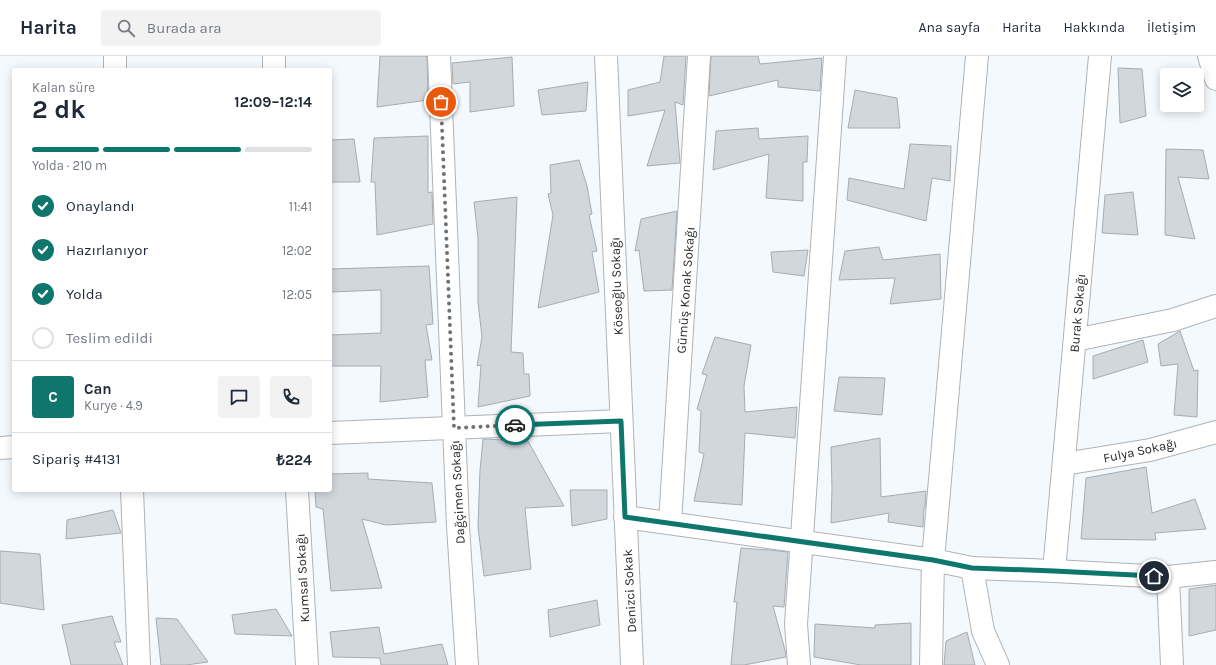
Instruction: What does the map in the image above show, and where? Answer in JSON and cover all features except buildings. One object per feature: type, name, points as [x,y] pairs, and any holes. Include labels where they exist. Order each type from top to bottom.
[{"type":"street","points":[[115,56],[115,68]]},
{"type":"street","points":[[274,56],[274,68]]},
{"type":"street","name":"Dağçimen Sokağı","points":[[439,56],[458,526],[467,665]]},
{"type":"street","name":"Köseoğlu Sokağı","points":[[606,56],[625,517]]},
{"type":"street","name":"Gümüş Konak Sokağı","points":[[670,523],[699,56]]},
{"type":"street","points":[[799,665],[796,624],[835,56]]},
{"type":"street","points":[[931,665],[933,560],[977,56]]},
{"type":"street","name":"Burak Sokağı","points":[[1054,571],[1100,56]]},
{"type":"street","points":[[1209,56],[1216,78]]},
{"type":"street","points":[[1075,340],[1173,320],[1216,306]]},
{"type":"street","points":[[332,433],[621,421]]},
{"type":"street","name":"Fulya Sokağı","points":[[1064,464],[1150,450],[1216,432]]},
{"type":"street","points":[[0,448],[12,447]]},
{"type":"street","points":[[132,492],[139,665]]},
{"type":"street","name":"Kumsal Sokağı","points":[[297,492],[307,665]]},
{"type":"street","points":[[625,517],[933,560],[972,568],[1168,577],[1216,572]]},
{"type":"street","name":"Denizci Sokak","points":[[625,517],[632,665]]},
{"type":"street","points":[[972,568],[983,631],[998,665]]},
{"type":"street","points":[[1168,577],[1172,665]]},
{"type":"way so far","points":[[441,102],[454,428],[515,425]]},
{"type":"route","points":[[515,425],[621,421],[625,517],[933,560],[972,568],[1154,576]]}]
